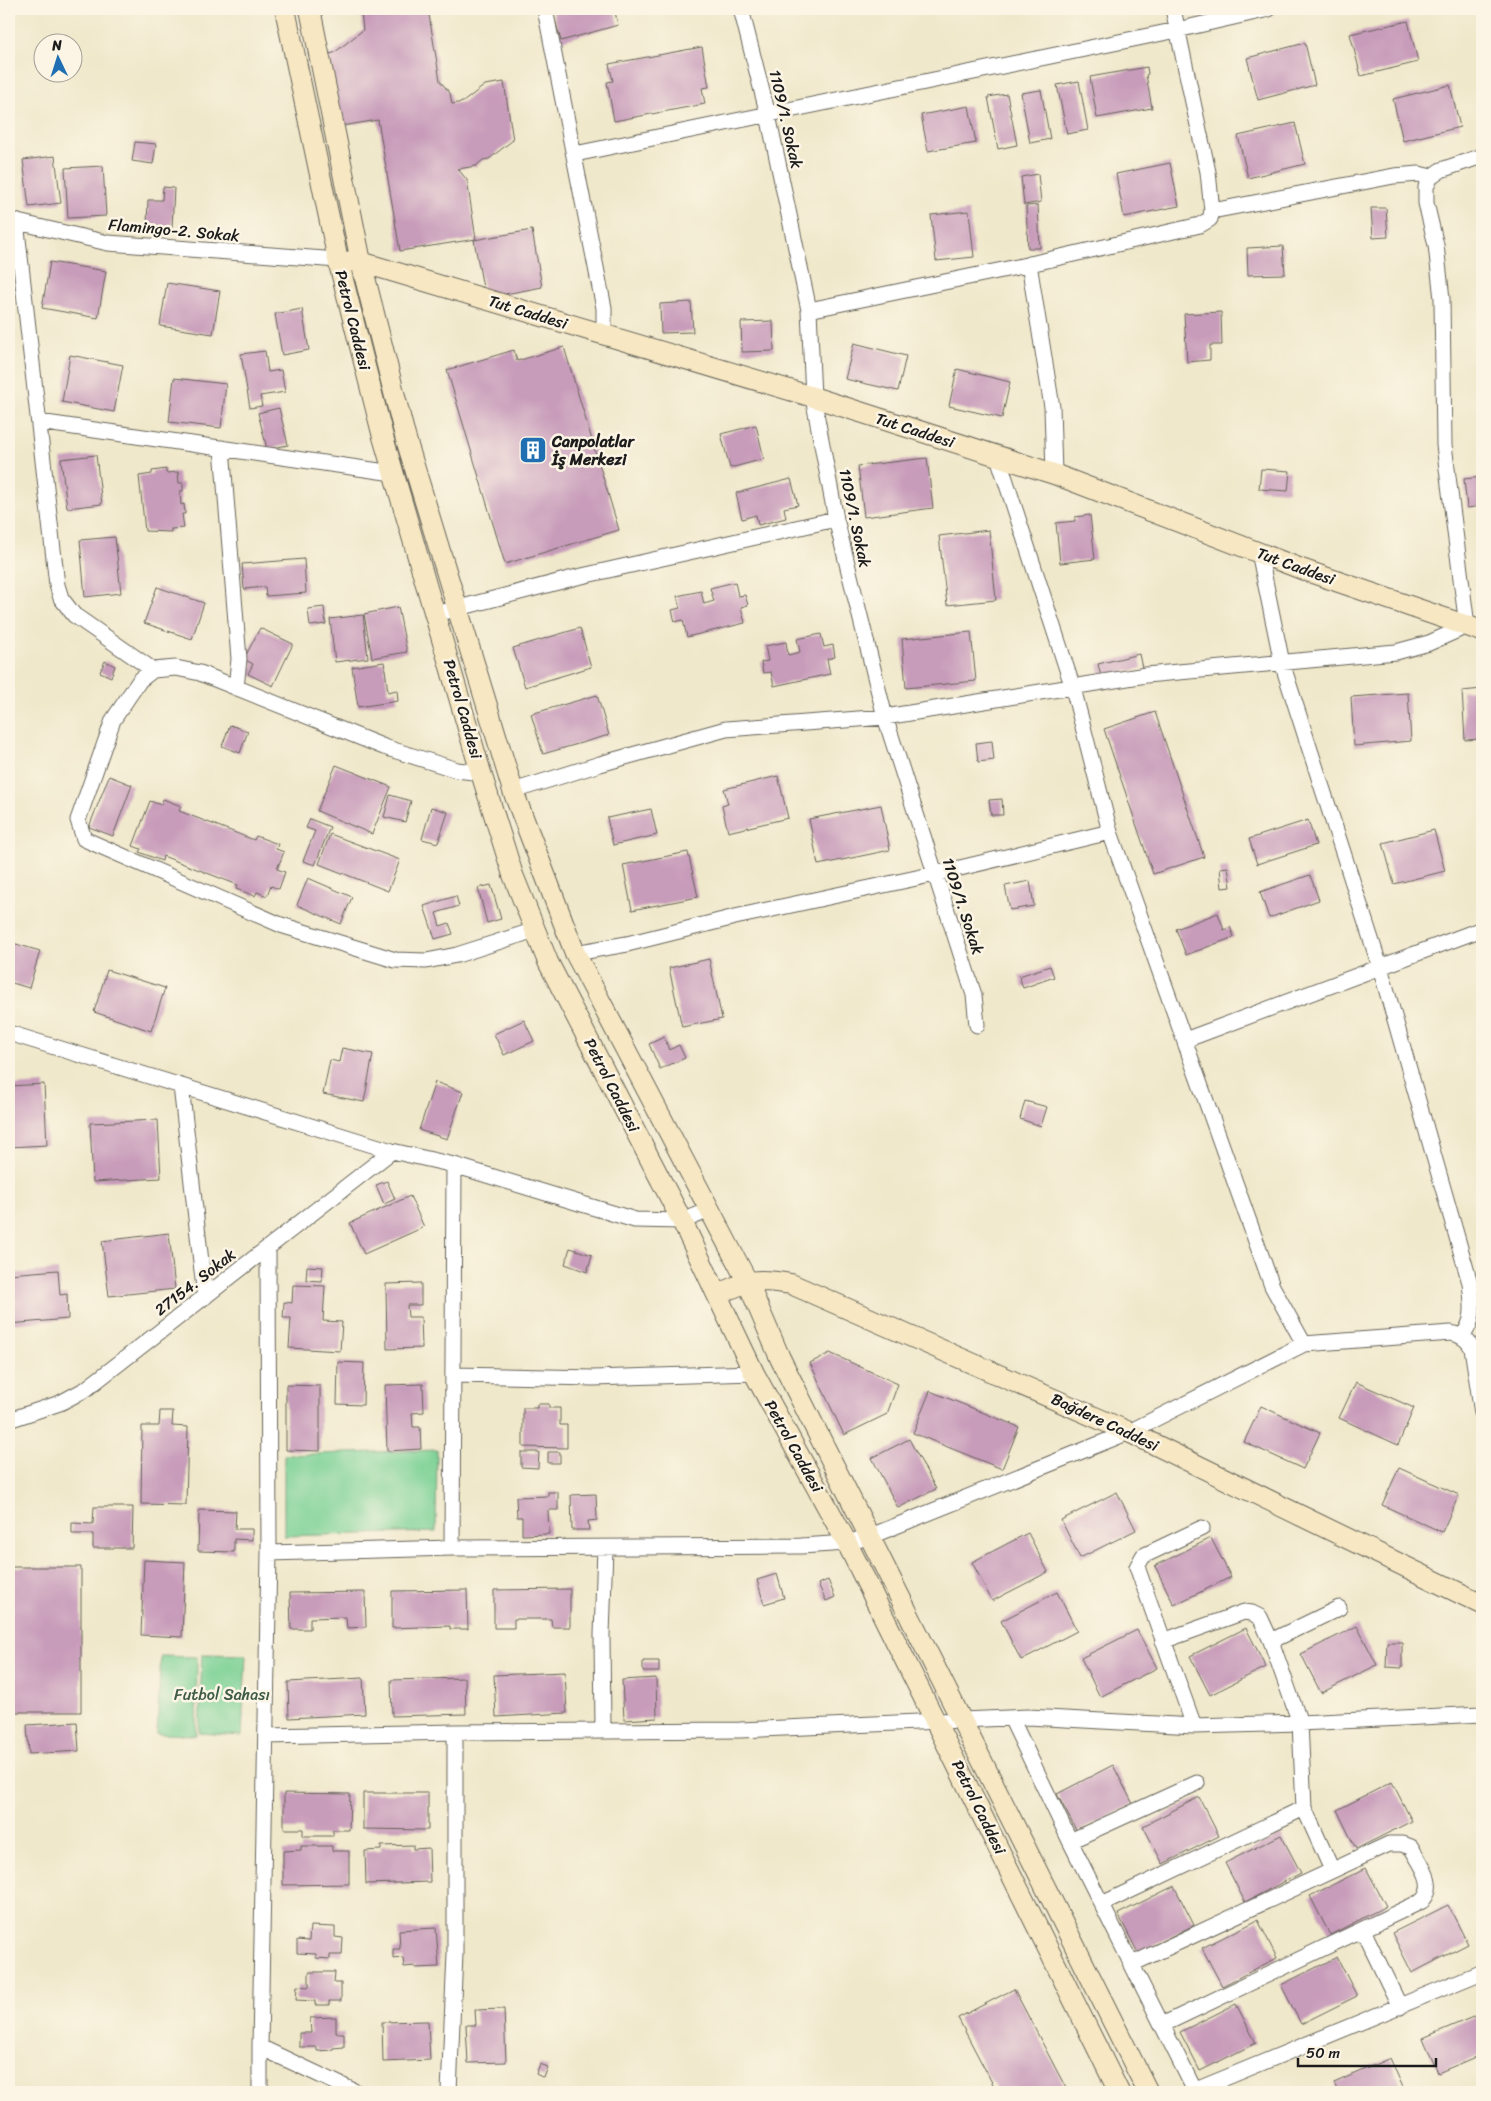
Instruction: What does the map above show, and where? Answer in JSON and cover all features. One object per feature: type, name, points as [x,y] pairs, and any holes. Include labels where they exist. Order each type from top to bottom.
[{"type":"main road","name":"Petrol Caddesi","points":[[285,9],[338,260],[393,473],[436,614],[481,773],[513,874],[535,930],[548,962],[682,1221],[754,1373],[847,1543],[1119,2092]]},
{"type":"main road","points":[[310,9],[361,262],[405,436],[513,791],[575,953],[748,1281],[780,1358],[871,1536],[1148,2092]]},
{"type":"main road","name":"Tut Caddesi","points":[[338,260],[361,262],[604,334],[813,397],[1054,474],[1304,570],[1475,628]]},
{"type":"main road","name":"Bağdere Caddesi","points":[[718,1294],[748,1281],[768,1280],[790,1284],[1129,1432],[1482,1604]]},
{"type":"street","points":[[546,9],[604,308],[604,334]]},
{"type":"street","name":"1109/1. Sokak","points":[[741,9],[768,115],[809,310],[813,397],[836,519],[885,717],[974,995],[977,1025]]},
{"type":"street","points":[[809,310],[1029,264],[1200,225],[1210,219],[1212,211],[1208,172],[1173,9]]},
{"type":"street","points":[[575,154],[1177,30],[1269,9]]},
{"type":"street","points":[[513,791],[600,764],[726,729],[885,717],[1146,675],[1396,652],[1475,628],[1444,445],[1442,298],[1436,245],[1426,203],[1426,187],[1431,177],[1441,170],[1482,156]]},
{"type":"street","points":[[1212,211],[1394,176],[1419,174],[1431,177]]},
{"type":"street","name":"Flamingo-2. Sokak","points":[[13,220],[108,243],[338,260]]},
{"type":"street","points":[[13,220],[39,422],[57,585],[61,598],[81,621],[112,640],[153,670]]},
{"type":"street","points":[[1029,264],[1052,407],[1054,474]]},
{"type":"street","points":[[39,422],[393,473]]},
{"type":"street","points":[[222,448],[239,659],[236,688]]},
{"type":"street","points":[[998,457],[1072,688],[1110,832],[1272,1286],[1304,1344]]},
{"type":"street","points":[[436,614],[573,578],[836,519]]},
{"type":"street","points":[[1258,552],[1282,663],[1380,967],[1470,1283],[1472,1317],[1462,1336]]},
{"type":"street","points":[[481,773],[458,770],[384,747],[200,673],[176,668],[153,670],[140,680],[113,720],[78,820],[84,839],[281,925],[394,960],[426,961],[457,956],[535,930]]},
{"type":"street","points":[[575,953],[627,944],[735,917],[935,874],[1110,832]]},
{"type":"street","points":[[1185,1040],[1482,929]]},
{"type":"street","points":[[9,1033],[392,1151],[454,1166],[634,1220],[682,1221],[710,1210]]},
{"type":"street","points":[[181,1086],[205,1297]]},
{"type":"street","name":"27154. Sokak","points":[[9,1420],[60,1403],[86,1389],[392,1151]]},
{"type":"street","points":[[452,1548],[454,1166]]},
{"type":"street","points":[[260,2092],[269,1553],[268,1248]]},
{"type":"street","points":[[269,1553],[452,1548],[801,1546],[847,1543],[871,1536],[1129,1432],[1304,1344],[1452,1333],[1462,1336],[1470,1344],[1474,1354],[1482,1413]]},
{"type":"street","points":[[454,1375],[592,1378],[754,1373]]},
{"type":"street","points":[[1194,1726],[1137,1570],[1138,1562],[1143,1556],[1202,1528]]},
{"type":"street","points":[[603,1730],[602,1634],[605,1548]]},
{"type":"street","points":[[1271,1642],[1339,1608]]},
{"type":"street","points":[[1163,1641],[1248,1612],[1260,1617],[1271,1642],[1300,1724],[1304,1808],[1332,1870]]},
{"type":"street","points":[[266,1736],[603,1730],[740,1730],[1011,1718],[1194,1726],[1300,1724],[1482,1714]]},
{"type":"street","points":[[1011,1718],[1070,1841],[1162,2024],[1193,2091],[1482,1972]]},
{"type":"street","points":[[449,2092],[454,1954],[455,1732]]},
{"type":"street","points":[[1070,1841],[1196,1783]]},
{"type":"street","points":[[1102,1904],[1304,1808]]},
{"type":"street","points":[[1132,1964],[1389,1844],[1403,1844],[1411,1847],[1430,1884],[1427,1895],[1422,1901],[1162,2024]]},
{"type":"street","points":[[1363,1930],[1400,2007]]},
{"type":"street","points":[[260,2046],[356,2092]]},
{"type":"green space","points":[[437,1450],[436,1532],[284,1536],[284,1455]]},
{"type":"green space","name":"Futbol Sahası","points":[[202,1654],[246,1655],[242,1736],[199,1733]]},
{"type":"green space","name":"Futbol Sahası","points":[[161,1656],[197,1657],[196,1735],[157,1734]]},
{"type":"building","points":[[388,9],[428,9],[440,81],[450,93],[452,104],[463,102],[485,85],[504,82],[513,140],[489,159],[483,160],[476,166],[458,169],[467,180],[476,239],[400,251],[378,120],[336,127],[324,55],[334,53],[363,30],[361,13]]},
{"type":"building","points":[[552,9],[623,9],[615,12],[618,25],[561,41]]},
{"type":"building","points":[[1408,21],[1418,62],[1361,76],[1350,34]]},
{"type":"building","points":[[1305,43],[1315,85],[1258,100],[1247,58]]},
{"type":"building","points":[[702,47],[709,87],[702,88],[705,104],[614,121],[607,82],[613,81],[609,64]]},
{"type":"building","points":[[1147,67],[1148,74],[1146,75],[1152,108],[1097,118],[1090,77]]},
{"type":"building","points":[[1079,81],[1088,130],[1067,134],[1057,85]]},
{"type":"building","points":[[1450,85],[1460,127],[1403,141],[1393,99]]},
{"type":"building","points":[[1041,90],[1050,139],[1030,143],[1021,93]]},
{"type":"building","points":[[1007,94],[1017,145],[998,149],[988,97]]},
{"type":"building","points":[[969,106],[976,143],[928,151],[921,115]]},
{"type":"building","points":[[1295,123],[1305,164],[1248,178],[1238,136]]},
{"type":"building","points":[[135,142],[156,144],[153,164],[132,161]]},
{"type":"building","points":[[55,156],[61,203],[29,207],[23,160]]},
{"type":"building","points":[[1170,163],[1179,206],[1124,217],[1116,174]]},
{"type":"building","points":[[103,166],[106,216],[68,218],[65,168]]},
{"type":"building","points":[[1038,174],[1041,202],[1024,205],[1021,177]]},
{"type":"building","points":[[163,187],[174,188],[172,228],[147,226],[148,200],[162,200]]},
{"type":"building","points":[[1038,205],[1040,248],[1028,248],[1026,206]]},
{"type":"building","points":[[1371,208],[1386,208],[1388,237],[1373,238]]},
{"type":"building","points":[[969,211],[974,257],[936,261],[931,215]]},
{"type":"building","points":[[532,230],[542,287],[485,298],[474,240]]},
{"type":"building","points":[[1283,246],[1285,274],[1248,275],[1247,248]]},
{"type":"building","points":[[50,262],[106,271],[98,318],[42,308]]},
{"type":"building","points":[[167,283],[220,291],[213,334],[160,326]]},
{"type":"building","points":[[691,302],[693,332],[661,333],[660,304]]},
{"type":"building","points":[[302,309],[309,350],[282,355],[275,314]]},
{"type":"building","points":[[1221,312],[1222,345],[1210,345],[1210,360],[1187,362],[1184,314]]},
{"type":"building","points":[[773,321],[774,351],[742,352],[741,322]]},
{"type":"building","points":[[854,343],[906,356],[898,391],[845,379]]},
{"type":"building","name":"Canpolatlar İş Merkezi","points":[[564,347],[619,530],[505,564],[447,370],[514,350],[517,361]]},
{"type":"building","points":[[265,351],[268,372],[281,370],[285,392],[260,396],[262,406],[250,408],[241,354]]},
{"type":"building","points":[[70,355],[123,365],[114,412],[62,402]]},
{"type":"building","points":[[957,369],[1010,382],[1002,418],[949,406]]},
{"type":"building","points":[[174,378],[226,384],[221,428],[169,422]]},
{"type":"building","points":[[279,408],[288,445],[267,449],[258,413]]},
{"type":"building","points":[[756,425],[764,459],[730,468],[721,434]]},
{"type":"building","points":[[96,455],[102,504],[67,508],[61,459]]},
{"type":"building","points":[[927,458],[933,508],[864,517],[858,466]]},
{"type":"building","points":[[166,469],[166,473],[178,472],[179,483],[183,483],[183,491],[180,491],[181,505],[184,504],[185,514],[182,514],[184,528],[171,529],[171,532],[145,531],[139,476],[152,474],[152,471]]},
{"type":"building","points":[[1261,469],[1290,471],[1288,491],[1259,489]]},
{"type":"building","points":[[1482,477],[1482,506],[1467,508],[1464,479]]},
{"type":"building","points":[[791,479],[798,505],[784,508],[786,518],[758,525],[756,515],[742,519],[736,493]]},
{"type":"building","points":[[1090,515],[1095,559],[1060,563],[1056,523],[1075,521],[1075,517]]},
{"type":"building","points":[[989,530],[996,600],[947,605],[939,536]]},
{"type":"building","points":[[115,537],[121,593],[85,597],[80,540]]},
{"type":"building","points":[[304,559],[306,593],[266,596],[265,587],[244,589],[242,564]]},
{"type":"building","points":[[735,582],[738,596],[745,595],[748,605],[741,607],[745,623],[687,637],[683,620],[675,622],[672,610],[680,608],[677,596],[701,591],[704,604],[714,601],[710,588]]},
{"type":"building","points":[[157,587],[204,603],[192,639],[144,623]]},
{"type":"building","points":[[324,607],[326,624],[310,626],[308,609]]},
{"type":"building","points":[[398,607],[407,652],[372,658],[364,614]]},
{"type":"building","points":[[363,615],[368,658],[335,662],[330,619]]},
{"type":"building","points":[[260,628],[293,644],[273,686],[248,674],[253,664],[244,659]]},
{"type":"building","points":[[580,628],[591,667],[525,687],[513,648]]},
{"type":"building","points":[[971,632],[976,681],[906,688],[902,639]]},
{"type":"building","points":[[821,634],[824,647],[833,645],[835,657],[827,659],[830,674],[774,686],[771,672],[763,673],[761,662],[768,661],[765,646],[786,642],[788,655],[800,652],[797,639]]},
{"type":"building","points":[[1139,654],[1142,668],[1101,677],[1098,664]]},
{"type":"building","points":[[105,661],[115,666],[111,677],[100,672]]},
{"type":"building","points":[[384,662],[388,692],[397,690],[398,701],[358,707],[352,667]]},
{"type":"building","points":[[1482,689],[1482,739],[1465,740],[1462,691]]},
{"type":"building","points":[[1408,693],[1411,741],[1354,746],[1351,697]]},
{"type":"building","points":[[597,695],[609,735],[543,754],[531,714]]},
{"type":"building","points":[[1155,712],[1204,857],[1153,874],[1104,729]]},
{"type":"building","points":[[230,725],[248,731],[240,753],[222,746]]},
{"type":"building","points":[[992,741],[994,760],[978,762],[976,743]]},
{"type":"building","points":[[336,765],[391,787],[372,834],[317,811]]},
{"type":"building","points":[[109,776],[132,785],[113,836],[89,827]]},
{"type":"building","points":[[778,776],[788,818],[728,832],[722,806],[728,804],[724,789]]},
{"type":"building","points":[[390,795],[411,801],[405,822],[384,817]]},
{"type":"building","points":[[163,799],[181,806],[179,811],[254,840],[256,836],[278,844],[276,849],[284,852],[277,869],[285,872],[279,889],[271,886],[267,896],[257,892],[255,896],[236,889],[238,885],[163,856],[162,861],[139,852],[141,849],[133,846],[150,801],[161,805]]},
{"type":"building","points":[[1002,799],[1003,815],[991,815],[989,800]]},
{"type":"building","points":[[881,805],[890,850],[818,865],[809,819]]},
{"type":"building","points":[[431,807],[448,812],[438,843],[422,839]]},
{"type":"building","points":[[651,809],[657,835],[613,845],[607,818]]},
{"type":"building","points":[[310,819],[330,827],[315,865],[303,861],[315,831],[306,828]]},
{"type":"building","points":[[1308,820],[1316,845],[1257,864],[1249,839]]},
{"type":"building","points":[[1434,830],[1445,871],[1394,884],[1383,843]]},
{"type":"building","points":[[330,834],[400,860],[388,891],[319,864]]},
{"type":"building","points":[[688,852],[698,897],[632,910],[623,865]]},
{"type":"building","points":[[1228,867],[1231,887],[1222,888],[1220,868]]},
{"type":"building","points":[[1310,875],[1319,900],[1269,918],[1260,892]]},
{"type":"building","points":[[308,878],[352,897],[341,924],[297,905]]},
{"type":"building","points":[[1030,881],[1034,906],[1010,910],[1005,886]]},
{"type":"building","points":[[491,885],[501,919],[487,923],[478,888]]},
{"type":"building","points":[[456,896],[459,906],[436,913],[440,926],[449,923],[453,934],[435,939],[424,906]]},
{"type":"building","points":[[1218,913],[1224,930],[1230,927],[1234,937],[1186,955],[1176,929]]},
{"type":"building","points":[[9,942],[40,951],[29,988],[9,982]]},
{"type":"building","points":[[709,959],[722,1019],[682,1027],[669,968]]},
{"type":"building","points":[[1050,966],[1054,977],[1023,988],[1019,976]]},
{"type":"building","points":[[107,970],[165,988],[151,1031],[94,1012]]},
{"type":"building","points":[[524,1020],[534,1041],[504,1055],[494,1034]]},
{"type":"building","points":[[664,1037],[669,1050],[679,1045],[685,1058],[660,1069],[649,1044]]},
{"type":"building","points":[[342,1048],[373,1054],[364,1102],[323,1094],[330,1060],[339,1062]]},
{"type":"building","points":[[435,1082],[463,1092],[447,1139],[419,1130]]},
{"type":"building","points":[[44,1084],[47,1145],[9,1147],[9,1086]]},
{"type":"building","points":[[1025,1101],[1047,1107],[1041,1126],[1020,1119]]},
{"type":"building","points":[[158,1120],[161,1178],[93,1182],[90,1123]]},
{"type":"building","points":[[387,1181],[395,1199],[384,1204],[376,1185]]},
{"type":"building","points":[[410,1196],[424,1227],[364,1254],[350,1223]]},
{"type":"building","points":[[169,1233],[175,1289],[109,1296],[102,1241]]},
{"type":"building","points":[[570,1248],[592,1255],[587,1272],[565,1264]]},
{"type":"building","points":[[307,1266],[323,1267],[322,1281],[306,1280]]},
{"type":"building","points":[[58,1270],[60,1295],[67,1294],[68,1319],[9,1324],[9,1274]]},
{"type":"building","points":[[421,1283],[421,1305],[407,1305],[408,1317],[421,1317],[422,1348],[387,1349],[386,1284]]},
{"type":"building","points":[[293,1285],[325,1286],[323,1321],[342,1322],[340,1351],[289,1348],[291,1318],[283,1318],[284,1302],[292,1303]]},
{"type":"building","points":[[830,1353],[898,1384],[887,1414],[844,1435],[810,1363]]},
{"type":"building","points":[[338,1362],[364,1363],[363,1405],[337,1404]]},
{"type":"building","points":[[1356,1382],[1414,1408],[1398,1445],[1339,1418]]},
{"type":"building","points":[[423,1384],[424,1412],[412,1413],[413,1427],[420,1427],[421,1449],[387,1451],[385,1385]]},
{"type":"building","points":[[286,1385],[320,1386],[320,1451],[286,1450]]},
{"type":"building","points":[[930,1391],[1019,1427],[1002,1469],[913,1433]]},
{"type":"building","points":[[537,1404],[549,1404],[549,1408],[560,1408],[560,1425],[567,1425],[567,1448],[523,1447],[523,1408],[537,1408]]},
{"type":"building","points":[[1261,1406],[1320,1433],[1303,1469],[1244,1442]]},
{"type":"building","points":[[160,1411],[173,1411],[172,1426],[188,1427],[186,1505],[141,1504],[142,1426],[159,1426]]},
{"type":"building","points":[[909,1439],[936,1489],[898,1508],[872,1458]]},
{"type":"building","points":[[521,1452],[539,1452],[538,1468],[521,1467]]},
{"type":"building","points":[[548,1452],[560,1452],[560,1463],[548,1463]]},
{"type":"building","points":[[1399,1468],[1459,1495],[1442,1532],[1382,1505]]},
{"type":"building","points":[[548,1492],[558,1492],[558,1510],[548,1510],[549,1534],[522,1535],[522,1517],[517,1517],[516,1497],[548,1496]]},
{"type":"building","points":[[1117,1492],[1136,1530],[1080,1558],[1061,1520]]},
{"type":"building","points":[[596,1494],[597,1520],[588,1521],[589,1530],[572,1530],[571,1495]]},
{"type":"building","points":[[94,1507],[133,1507],[132,1548],[93,1548],[93,1534],[72,1534],[72,1523],[93,1524]]},
{"type":"building","points":[[199,1510],[236,1511],[235,1529],[252,1529],[252,1540],[234,1539],[234,1552],[198,1551]]},
{"type":"building","points":[[1028,1533],[1048,1572],[992,1601],[972,1562]]},
{"type":"building","points":[[1211,1538],[1231,1577],[1174,1605],[1155,1566]]},
{"type":"building","points":[[144,1560],[185,1562],[182,1637],[141,1635]]},
{"type":"building","points":[[9,1567],[81,1567],[81,1712],[9,1712]]},
{"type":"building","points":[[777,1574],[784,1598],[764,1604],[757,1580]]},
{"type":"building","points":[[828,1580],[835,1597],[826,1601],[818,1584]]},
{"type":"building","points":[[570,1589],[570,1627],[552,1627],[551,1619],[514,1619],[514,1628],[494,1628],[494,1590]]},
{"type":"building","points":[[467,1590],[468,1629],[450,1629],[450,1626],[392,1628],[392,1591]]},
{"type":"building","points":[[365,1592],[366,1627],[347,1628],[346,1617],[310,1618],[310,1629],[291,1629],[290,1593]]},
{"type":"building","points":[[1057,1592],[1077,1631],[1021,1660],[1001,1621]]},
{"type":"building","points":[[1357,1626],[1377,1665],[1321,1693],[1301,1654]]},
{"type":"building","points":[[1246,1628],[1266,1667],[1210,1695],[1190,1656]]},
{"type":"building","points":[[1137,1630],[1157,1668],[1100,1697],[1081,1658]]},
{"type":"building","points":[[1387,1642],[1402,1642],[1402,1668],[1386,1667]]},
{"type":"building","points":[[643,1661],[659,1661],[659,1672],[643,1672]]},
{"type":"building","points":[[565,1672],[567,1713],[496,1717],[494,1675]]},
{"type":"building","points":[[363,1678],[365,1714],[289,1718],[288,1682]]},
{"type":"building","points":[[465,1678],[466,1714],[392,1716],[391,1680]]},
{"type":"building","points":[[656,1678],[657,1718],[624,1720],[622,1680]]},
{"type":"building","points":[[77,1722],[79,1751],[29,1754],[27,1725]]},
{"type":"building","points":[[1113,1765],[1133,1804],[1077,1832],[1057,1794]]},
{"type":"building","points":[[1392,1782],[1412,1821],[1356,1849],[1337,1810]]},
{"type":"building","points":[[284,1793],[350,1794],[349,1830],[333,1830],[333,1836],[303,1836],[303,1829],[284,1829]]},
{"type":"building","points":[[363,1793],[428,1793],[428,1830],[363,1829]]},
{"type":"building","points":[[1199,1797],[1219,1836],[1163,1864],[1143,1826]]},
{"type":"building","points":[[1281,1835],[1301,1873],[1245,1902],[1225,1863]]},
{"type":"building","points":[[413,1845],[413,1849],[429,1848],[430,1882],[366,1884],[365,1851],[381,1850],[381,1846]]},
{"type":"building","points":[[301,1846],[332,1846],[332,1851],[349,1851],[349,1884],[283,1885],[283,1851],[301,1850]]},
{"type":"building","points":[[1366,1868],[1386,1906],[1330,1935],[1310,1896]]},
{"type":"building","points":[[1174,1886],[1194,1925],[1138,1953],[1118,1914]]},
{"type":"building","points":[[1448,1905],[1468,1944],[1412,1973],[1392,1933]]},
{"type":"building","points":[[1258,1920],[1277,1958],[1222,1986],[1202,1948]]},
{"type":"building","points":[[310,1926],[335,1927],[335,1937],[343,1938],[342,1955],[330,1955],[330,1959],[316,1958],[316,1954],[297,1953],[297,1940],[309,1941]]},
{"type":"building","points":[[436,1928],[439,1967],[404,1967],[403,1958],[393,1959],[393,1949],[400,1949],[399,1930]]},
{"type":"building","points":[[1337,1957],[1357,1996],[1301,2024],[1281,1985]]},
{"type":"building","points":[[309,1972],[335,1972],[334,1983],[341,1983],[341,2001],[329,2001],[329,2005],[315,2005],[315,2001],[296,2000],[297,1986],[309,1987]]},
{"type":"building","points":[[1014,1989],[1068,2092],[997,2092],[958,2018]]},
{"type":"building","points":[[1236,2004],[1256,2043],[1200,2071],[1180,2032]]},
{"type":"building","points":[[504,2009],[506,2062],[468,2063],[466,2025],[476,2025],[475,2010]]},
{"type":"building","points":[[1480,2014],[1482,2019],[1482,2054],[1438,2073],[1423,2038]]},
{"type":"building","points":[[336,2017],[336,2033],[344,2033],[344,2047],[317,2051],[317,2047],[299,2047],[299,2033],[311,2033],[310,2018]]},
{"type":"building","points":[[428,2021],[430,2060],[383,2062],[382,2022]]},
{"type":"building","points":[[1390,2058],[1405,2092],[1338,2092],[1334,2083]]},
{"type":"building","points":[[540,2064],[548,2067],[544,2078],[536,2074]]},
{"type":"place","name":"Canpolatlar İş Merkezi","points":[[533,450]]}]
